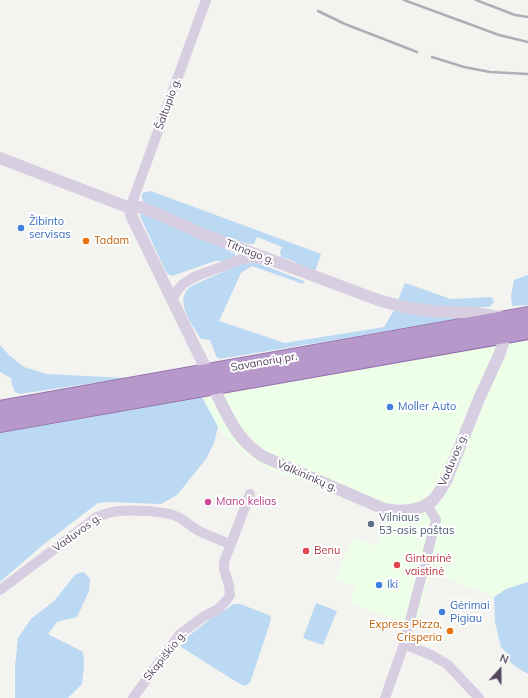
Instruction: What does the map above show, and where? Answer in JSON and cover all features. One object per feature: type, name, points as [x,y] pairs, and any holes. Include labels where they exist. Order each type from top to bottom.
[{"type":"highway","name":"Savanorių pr.","points":[[0,409],[528,315]]},
{"type":"highway","name":"Savanorių pr.","points":[[0,424],[528,331]]},
{"type":"street","name":"Šaltupio g.","points":[[130,208],[206,0]]},
{"type":"street","name":"Titnago g.","points":[[0,158],[130,208],[141,207],[205,235],[378,300],[404,307],[428,311],[476,313],[508,318]]},
{"type":"street","points":[[130,208],[131,215],[204,365]]},
{"type":"street","points":[[172,300],[183,284],[194,277],[247,258],[270,260]]},
{"type":"street","name":"Vaduvos g.","points":[[427,505],[437,496],[446,482],[479,399],[500,353],[505,334]]},
{"type":"street","name":"Valkininkų g.","points":[[216,393],[235,430],[252,449],[262,456],[384,509],[407,511],[427,505]]},
{"type":"street","name":"Skapiškio g.","points":[[133,698],[180,634],[203,617],[218,609],[230,595],[230,585],[224,569],[224,562],[250,494]]},
{"type":"street","points":[[385,698],[404,644],[436,520],[427,505]]},
{"type":"street","name":"Vaduvos g.","points":[[0,590],[97,516],[111,511],[126,510],[172,514],[184,520],[201,532],[230,544]]},
{"type":"street","points":[[404,644],[431,655],[447,664],[478,698]]},
{"type":"shaded area","points":[[151,191],[321,254],[315,272],[291,260],[281,257],[280,252],[282,247],[257,237],[254,244],[250,244],[220,237],[144,203],[142,193]]},
{"type":"shaded area","points":[[141,212],[162,218],[235,254],[236,257],[224,262],[215,261],[172,276],[166,272],[140,216]]},
{"type":"shaded area","points":[[246,262],[255,262],[304,281],[303,284],[252,266],[241,273],[219,321],[285,343],[384,327],[394,310],[474,317],[219,359],[216,356],[210,340],[201,339],[189,319],[183,304],[184,297],[187,290],[193,285]]},
{"type":"shaded area","points":[[528,275],[528,305],[512,306],[511,296],[514,280]]},
{"type":"shaded area","points":[[405,283],[451,299],[491,297],[494,301],[489,307],[442,307],[398,300]]},
{"type":"shaded area","points":[[528,338],[528,582],[506,589],[494,597],[430,572],[416,628],[349,603],[355,587],[336,580],[352,537],[376,546],[388,516],[267,468],[242,452],[218,427],[201,395]]},
{"type":"shaded area","points":[[0,345],[9,355],[24,367],[47,374],[126,378],[20,394],[15,392],[11,378],[0,372]]},
{"type":"shaded area","points":[[201,395],[218,427],[214,443],[206,459],[177,495],[161,504],[98,503],[44,544],[0,582],[0,431]]},
{"type":"shaded area","points":[[84,572],[90,579],[89,591],[77,617],[57,622],[48,634],[83,652],[84,666],[82,684],[68,698],[15,698],[15,666],[18,638],[31,619],[54,601],[76,574]]},
{"type":"shaded area","points":[[528,582],[528,674],[510,662],[507,653],[501,647],[495,622],[494,597],[506,589]]},
{"type":"shaded area","points":[[316,603],[337,611],[323,645],[303,638]]},
{"type":"shaded area","points":[[234,604],[240,604],[269,615],[271,618],[250,683],[245,686],[181,647],[182,642],[186,638],[209,620]]},
{"type":"railway","points":[[404,0],[499,35],[528,42]]},
{"type":"railway","points":[[476,0],[515,15],[528,17]]},
{"type":"railway","points":[[318,11],[345,24],[417,52]]},
{"type":"railway","points":[[432,57],[464,67],[490,72],[528,74]]},
{"type":"place","name":"Žibinto servisas","points":[[21,228]]},
{"type":"place","name":"Tadam","points":[[86,241]]},
{"type":"place","name":"Moller Auto","points":[[390,407]]},
{"type":"place","name":"Mano kelias","points":[[208,502]]},
{"type":"place","name":"Vilniaus 53-asis paštas","points":[[371,524]]},
{"type":"place","name":"Benu","points":[[306,551]]},
{"type":"place","name":"Gintarinė vaistinė","points":[[397,565]]},
{"type":"place","name":"Iki","points":[[379,585]]},
{"type":"place","name":"Gėrimai Pigiau","points":[[442,612]]},
{"type":"place","name":"Express Pizza, Crisperia","points":[[450,631]]}]
